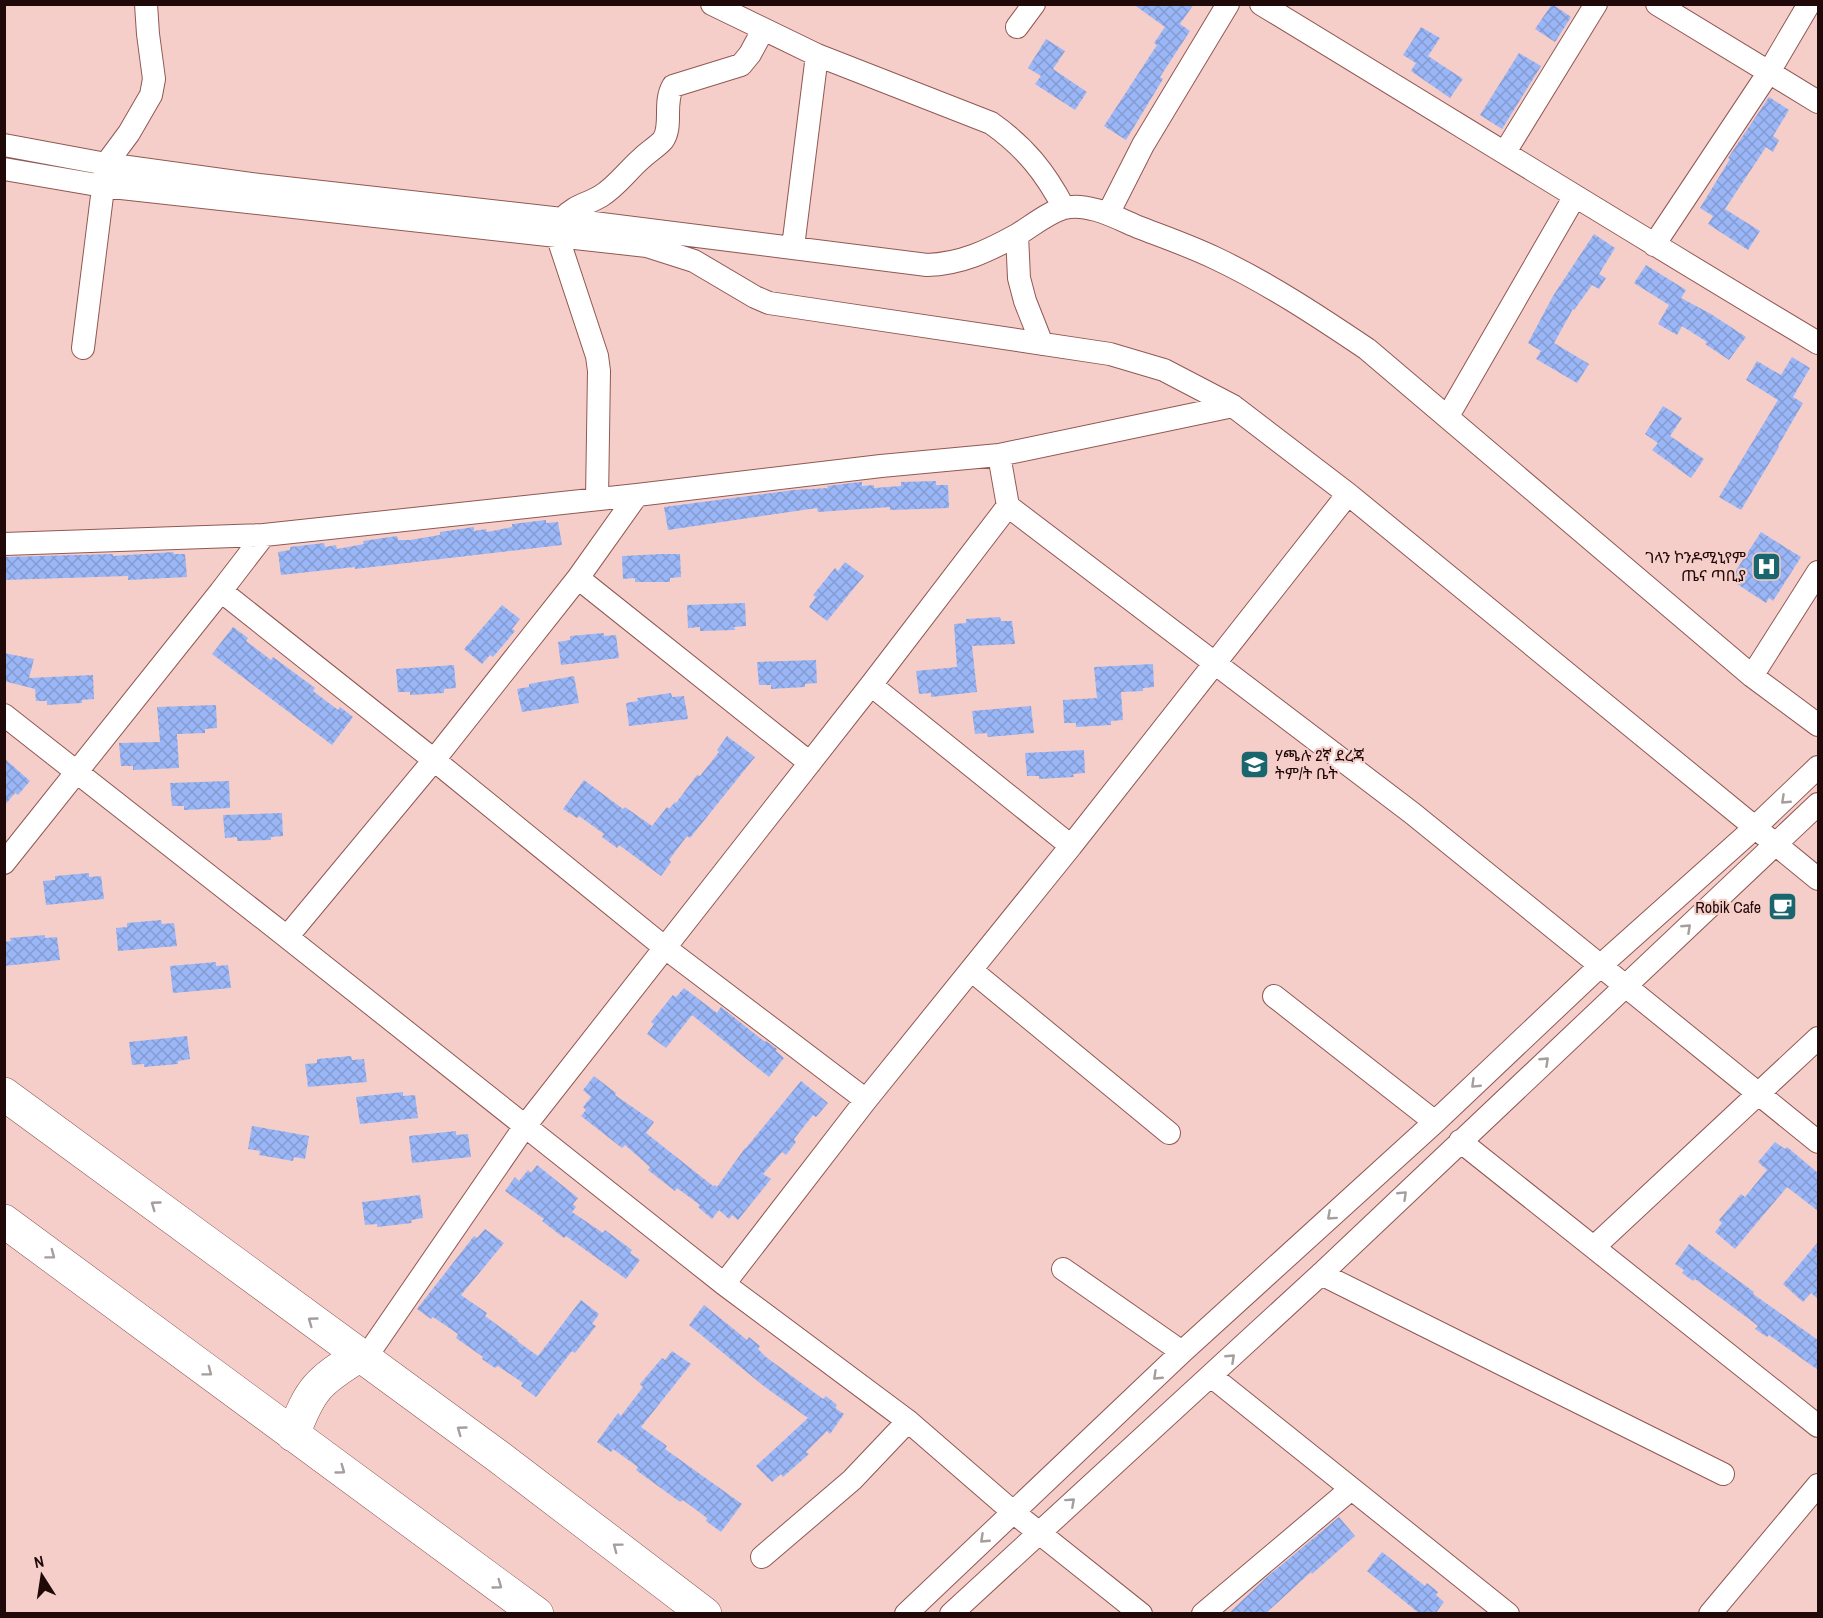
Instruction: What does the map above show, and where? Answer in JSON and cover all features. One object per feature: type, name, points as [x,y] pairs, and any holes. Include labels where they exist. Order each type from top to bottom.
[{"type":"highway","points":[[4,1094],[499,1457],[705,1614]]},
{"type":"highway","points":[[4,1221],[537,1614]]},
{"type":"highway","points":[[293,1435],[303,1408],[316,1387],[333,1372],[361,1358]]},
{"type":"street","points":[[83,348],[106,164],[129,133],[151,94],[154,79],[147,4]]},
{"type":"street","points":[[712,4],[817,55],[991,123],[1032,158],[1050,180],[1064,208]]},
{"type":"street","points":[[1017,27],[1034,4]]},
{"type":"street","points":[[1108,214],[1143,145],[1228,4]]},
{"type":"street","points":[[1262,4],[1818,343]]},
{"type":"street","points":[[1504,152],[1596,4]]},
{"type":"street","points":[[1657,4],[1818,102]]},
{"type":"street","points":[[1654,245],[1769,72],[1809,4]]},
{"type":"street","points":[[559,227],[571,210],[611,189],[663,139],[667,128],[668,94],[673,86],[741,65],[763,30]]},
{"type":"street","points":[[793,247],[817,55]]},
{"type":"street","points":[[4,145],[106,164],[559,227],[671,252],[694,261],[769,303],[1110,354],[1164,370],[1233,406],[1348,494],[1818,879]]},
{"type":"street","points":[[4,169],[103,186],[793,247],[927,265],[946,265],[971,258],[1064,208],[1079,207],[1108,214],[1215,257],[1308,309],[1367,349],[1752,676],[1818,725]]},
{"type":"street","points":[[1448,416],[1575,196]]},
{"type":"street","points":[[559,227],[597,356],[599,371],[597,499]]},
{"type":"street","points":[[1017,235],[1019,278],[1025,301],[1042,344]]},
{"type":"street","points":[[4,544],[264,535],[881,466],[999,455],[1233,406]]},
{"type":"street","points":[[999,455],[1008,506],[1412,813],[1818,1142]]},
{"type":"street","points":[[724,1284],[866,1100],[1071,846],[1348,494]]},
{"type":"street","points":[[287,937],[434,760],[578,578],[637,495]]},
{"type":"street","points":[[361,1358],[525,1126],[871,685],[1008,506]]},
{"type":"street","points":[[4,863],[264,535]]},
{"type":"street","points":[[1752,676],[1818,572]]},
{"type":"street","points":[[578,578],[810,762]]},
{"type":"street","points":[[221,591],[664,947],[866,1100]]},
{"type":"street","points":[[871,685],[1071,846]]},
{"type":"street","points":[[4,715],[724,1284],[908,1421],[1013,1512],[1141,1614]]},
{"type":"street","points":[[906,1614],[1182,1352],[1435,1122],[1600,966],[1754,828],[1818,767]]},
{"type":"street","points":[[951,1614],[1321,1274],[1818,804]]},
{"type":"street","points":[[971,970],[1169,1132]]},
{"type":"street","points":[[1274,996],[1435,1122]]},
{"type":"street","points":[[1594,1247],[1818,1038]]},
{"type":"street","points":[[1460,1141],[1818,1426]]},
{"type":"street","points":[[1064,1269],[1182,1352]]},
{"type":"street","points":[[1321,1274],[1723,1474]]},
{"type":"street","points":[[1211,1376],[1508,1614]]},
{"type":"street","points":[[762,1557],[852,1480],[908,1421]]},
{"type":"street","points":[[1710,1614],[1818,1485]]},
{"type":"street","points":[[1203,1614],[1350,1489]]},
{"type":"building","points":[[1133,4],[1194,4],[1180,24],[1190,31],[1160,77],[1163,79],[1126,140],[1104,126],[1157,45],[1154,43],[1165,27]]},
{"type":"building","points":[[1552,4],[1571,17],[1555,42],[1535,29]]},
{"type":"building","points":[[1421,27],[1440,38],[1428,56],[1463,79],[1450,98],[1411,71],[1416,63],[1403,55]]},
{"type":"building","points":[[1046,39],[1065,51],[1053,69],[1087,92],[1075,110],[1035,84],[1041,76],[1028,68]]},
{"type":"building","points":[[1519,53],[1541,66],[1502,129],[1480,115]]},
{"type":"building","points":[[1769,97],[1789,110],[1773,136],[1779,140],[1773,152],[1766,147],[1725,209],[1760,231],[1748,250],[1708,224],[1713,216],[1700,208],[1730,159],[1728,158]]},
{"type":"building","points":[[1594,234],[1615,248],[1599,274],[1606,278],[1599,289],[1592,285],[1573,309],[1554,343],[1589,364],[1577,383],[1536,359],[1541,351],[1528,343],[1553,296]]},
{"type":"building","points":[[1646,265],[1686,290],[1681,298],[1746,337],[1729,360],[1682,326],[1677,335],[1658,324],[1669,305],[1634,283]]},
{"type":"building","points":[[1792,357],[1810,368],[1793,397],[1803,403],[1741,510],[1719,497],[1778,400],[1746,380],[1757,361],[1781,375]]},
{"type":"building","points":[[1663,406],[1682,418],[1670,436],[1704,459],[1691,478],[1652,450],[1658,443],[1645,434]]},
{"type":"building","points":[[936,481],[936,485],[948,485],[949,508],[890,510],[890,507],[818,512],[817,508],[668,530],[664,507],[794,490],[828,488],[827,486],[860,482],[862,486],[874,485],[874,488],[901,486],[901,482]]},
{"type":"building","points":[[546,520],[546,523],[558,522],[562,545],[355,569],[355,567],[281,575],[278,552],[290,550],[290,547],[324,543],[325,547],[336,545],[337,549],[364,544],[363,541],[397,536],[398,540],[410,540],[440,535],[440,532],[474,527],[474,531],[486,529],[487,532],[512,527],[512,524]]},
{"type":"building","name":"ገላን ኮንዶሚኒየም ጤና ጣቢያ","points":[[1761,532],[1801,557],[1773,601],[1769,598],[1766,603],[1734,582],[1736,577],[1733,575]]},
{"type":"building","points":[[173,552],[174,554],[185,554],[187,577],[128,580],[128,576],[4,580],[4,557],[113,554],[113,556]]},
{"type":"building","points":[[680,554],[681,577],[670,578],[670,582],[635,582],[635,578],[623,579],[622,556]]},
{"type":"building","points":[[845,562],[864,576],[827,621],[809,607],[816,597],[813,595],[835,568],[838,571]]},
{"type":"building","points":[[745,603],[746,626],[734,627],[735,630],[700,631],[700,627],[688,628],[687,605]]},
{"type":"building","points":[[502,605],[520,619],[512,629],[515,631],[493,657],[490,655],[482,664],[464,649]]},
{"type":"building","points":[[1000,617],[1001,621],[1012,621],[1015,644],[972,646],[977,692],[931,697],[931,693],[919,694],[916,671],[957,667],[954,624],[966,623],[966,619]]},
{"type":"building","points":[[233,627],[248,638],[246,641],[271,660],[273,657],[315,688],[313,691],[338,710],[340,707],[353,717],[332,745],[212,654]]},
{"type":"building","points":[[604,633],[604,636],[616,635],[619,658],[561,665],[558,642],[570,640],[570,636]]},
{"type":"building","points":[[4,653],[34,659],[29,678],[93,675],[94,699],[82,700],[82,703],[47,705],[47,701],[36,701],[35,689],[4,681]]},
{"type":"building","points":[[816,660],[817,683],[805,684],[805,687],[771,689],[771,685],[759,685],[757,662]]},
{"type":"building","points":[[1153,664],[1154,687],[1143,688],[1143,691],[1121,692],[1123,720],[1111,721],[1111,725],[1076,727],[1076,723],[1064,723],[1063,700],[1097,698],[1094,667]]},
{"type":"building","points":[[454,665],[456,688],[444,689],[444,693],[410,695],[410,692],[398,692],[396,669]]},
{"type":"building","points":[[574,676],[579,703],[522,712],[517,689],[529,687],[529,684]]},
{"type":"building","points":[[671,693],[672,697],[684,696],[688,719],[629,726],[626,703],[638,701],[637,698]]},
{"type":"building","points":[[216,705],[217,728],[205,729],[205,733],[177,734],[179,768],[133,770],[133,766],[121,766],[119,743],[160,742],[157,707]]},
{"type":"building","points":[[1031,706],[1034,733],[988,737],[987,733],[975,734],[972,711]]},
{"type":"building","points":[[727,736],[755,757],[690,838],[687,836],[669,860],[671,862],[661,876],[619,845],[617,848],[602,837],[604,834],[579,816],[577,818],[563,809],[584,780],[623,809],[625,807],[652,826],[667,807],[669,809],[676,803],[697,775],[700,776],[719,752],[717,750]]},
{"type":"building","points":[[1084,750],[1085,773],[1073,774],[1074,777],[1039,779],[1039,776],[1027,776],[1025,753]]},
{"type":"building","points":[[4,758],[30,781],[4,806]]},
{"type":"building","points":[[229,781],[230,808],[184,810],[184,806],[172,806],[170,783]]},
{"type":"building","points":[[282,813],[283,836],[271,837],[271,840],[237,841],[237,837],[225,838],[223,815]]},
{"type":"building","points":[[89,873],[89,877],[101,876],[104,899],[46,905],[43,881],[55,880],[55,876]]},
{"type":"building","points":[[161,920],[162,924],[174,923],[177,946],[118,951],[116,928],[127,927],[127,923]]},
{"type":"building","points":[[45,935],[45,938],[57,937],[60,960],[4,966],[4,942],[11,941],[10,938]]},
{"type":"building","points":[[216,962],[216,966],[228,965],[231,988],[173,993],[170,966]]},
{"type":"building","points":[[684,988],[717,1013],[721,1007],[777,1049],[776,1051],[784,1058],[769,1077],[692,1015],[666,1048],[647,1034],[654,1024],[651,1022],[673,995],[676,997]]},
{"type":"building","points":[[187,1036],[190,1059],[178,1061],[178,1064],[144,1067],[144,1064],[132,1065],[129,1042]]},
{"type":"building","points":[[351,1056],[352,1060],[364,1059],[367,1082],[308,1087],[305,1064],[317,1063],[317,1059]]},
{"type":"building","points":[[594,1076],[616,1093],[615,1095],[654,1122],[646,1133],[717,1187],[745,1148],[801,1081],[828,1103],[816,1117],[813,1115],[794,1139],[796,1142],[786,1155],[782,1152],[763,1174],[771,1179],[738,1220],[732,1215],[729,1219],[719,1210],[712,1219],[698,1207],[700,1205],[677,1188],[675,1191],[648,1170],[650,1167],[625,1145],[622,1148],[581,1116],[586,1110],[583,1107],[591,1097],[583,1090]]},
{"type":"building","points":[[403,1092],[403,1096],[415,1095],[418,1118],[360,1124],[356,1097]]},
{"type":"building","points":[[252,1126],[309,1136],[305,1159],[294,1157],[293,1161],[259,1155],[260,1151],[248,1149]]},
{"type":"building","points":[[456,1131],[456,1135],[468,1134],[471,1157],[412,1163],[409,1136]]},
{"type":"building","points":[[1775,1142],[1785,1149],[1787,1147],[1818,1173],[1818,1211],[1787,1187],[1735,1249],[1715,1232],[1722,1223],[1719,1220],[1741,1194],[1745,1197],[1767,1170],[1758,1162]]},
{"type":"building","points":[[537,1165],[578,1198],[573,1204],[576,1207],[572,1212],[603,1233],[605,1230],[632,1250],[630,1253],[640,1260],[626,1279],[566,1236],[564,1238],[542,1221],[544,1219],[505,1191],[515,1177],[519,1181],[528,1170],[531,1173]]},
{"type":"building","points":[[420,1195],[423,1218],[411,1220],[412,1223],[377,1227],[377,1224],[365,1225],[362,1202]]},
{"type":"building","points":[[485,1229],[504,1243],[461,1295],[487,1313],[485,1316],[517,1341],[538,1356],[581,1300],[599,1314],[592,1324],[596,1326],[575,1353],[572,1351],[536,1397],[521,1386],[523,1383],[498,1366],[495,1368],[456,1338],[458,1334],[417,1309],[474,1236],[477,1238]]},
{"type":"building","points":[[1818,1242],[1818,1299],[1811,1293],[1803,1302],[1783,1284]]},
{"type":"building","points":[[1689,1244],[1754,1292],[1753,1294],[1818,1340],[1818,1370],[1769,1335],[1767,1337],[1755,1329],[1758,1326],[1749,1319],[1695,1279],[1693,1281],[1682,1273],[1684,1270],[1675,1264]]},
{"type":"building","points":[[704,1305],[747,1340],[749,1337],[760,1346],[758,1349],[766,1357],[823,1399],[826,1396],[837,1405],[835,1408],[844,1414],[830,1434],[827,1431],[806,1452],[809,1454],[783,1477],[781,1474],[772,1482],[756,1466],[808,1418],[765,1387],[689,1325]]},
{"type":"building","points":[[672,1351],[691,1364],[641,1427],[667,1446],[665,1449],[742,1504],[721,1532],[683,1500],[680,1502],[636,1470],[638,1467],[613,1449],[611,1452],[597,1442],[618,1413],[621,1416],[643,1387],[640,1384],[662,1358],[665,1360]]},
{"type":"building","points":[[1339,1517],[1355,1536],[1312,1574],[1311,1572],[1265,1614],[1228,1614],[1267,1577]]},
{"type":"building","points":[[1382,1552],[1425,1586],[1427,1583],[1438,1592],[1436,1595],[1444,1602],[1435,1614],[1420,1614],[1367,1571]]},
{"type":"place","name":"ገላን ኮንዶሚኒየም ጤና ጣቢያ","points":[[1767,566]]},
{"type":"place","name":"ሃጫሉ 2ኛ ደረጃ ትም/ት ቤት","points":[[1254,764]]},
{"type":"place","name":"Robik Cafe","points":[[1782,907]]}]
